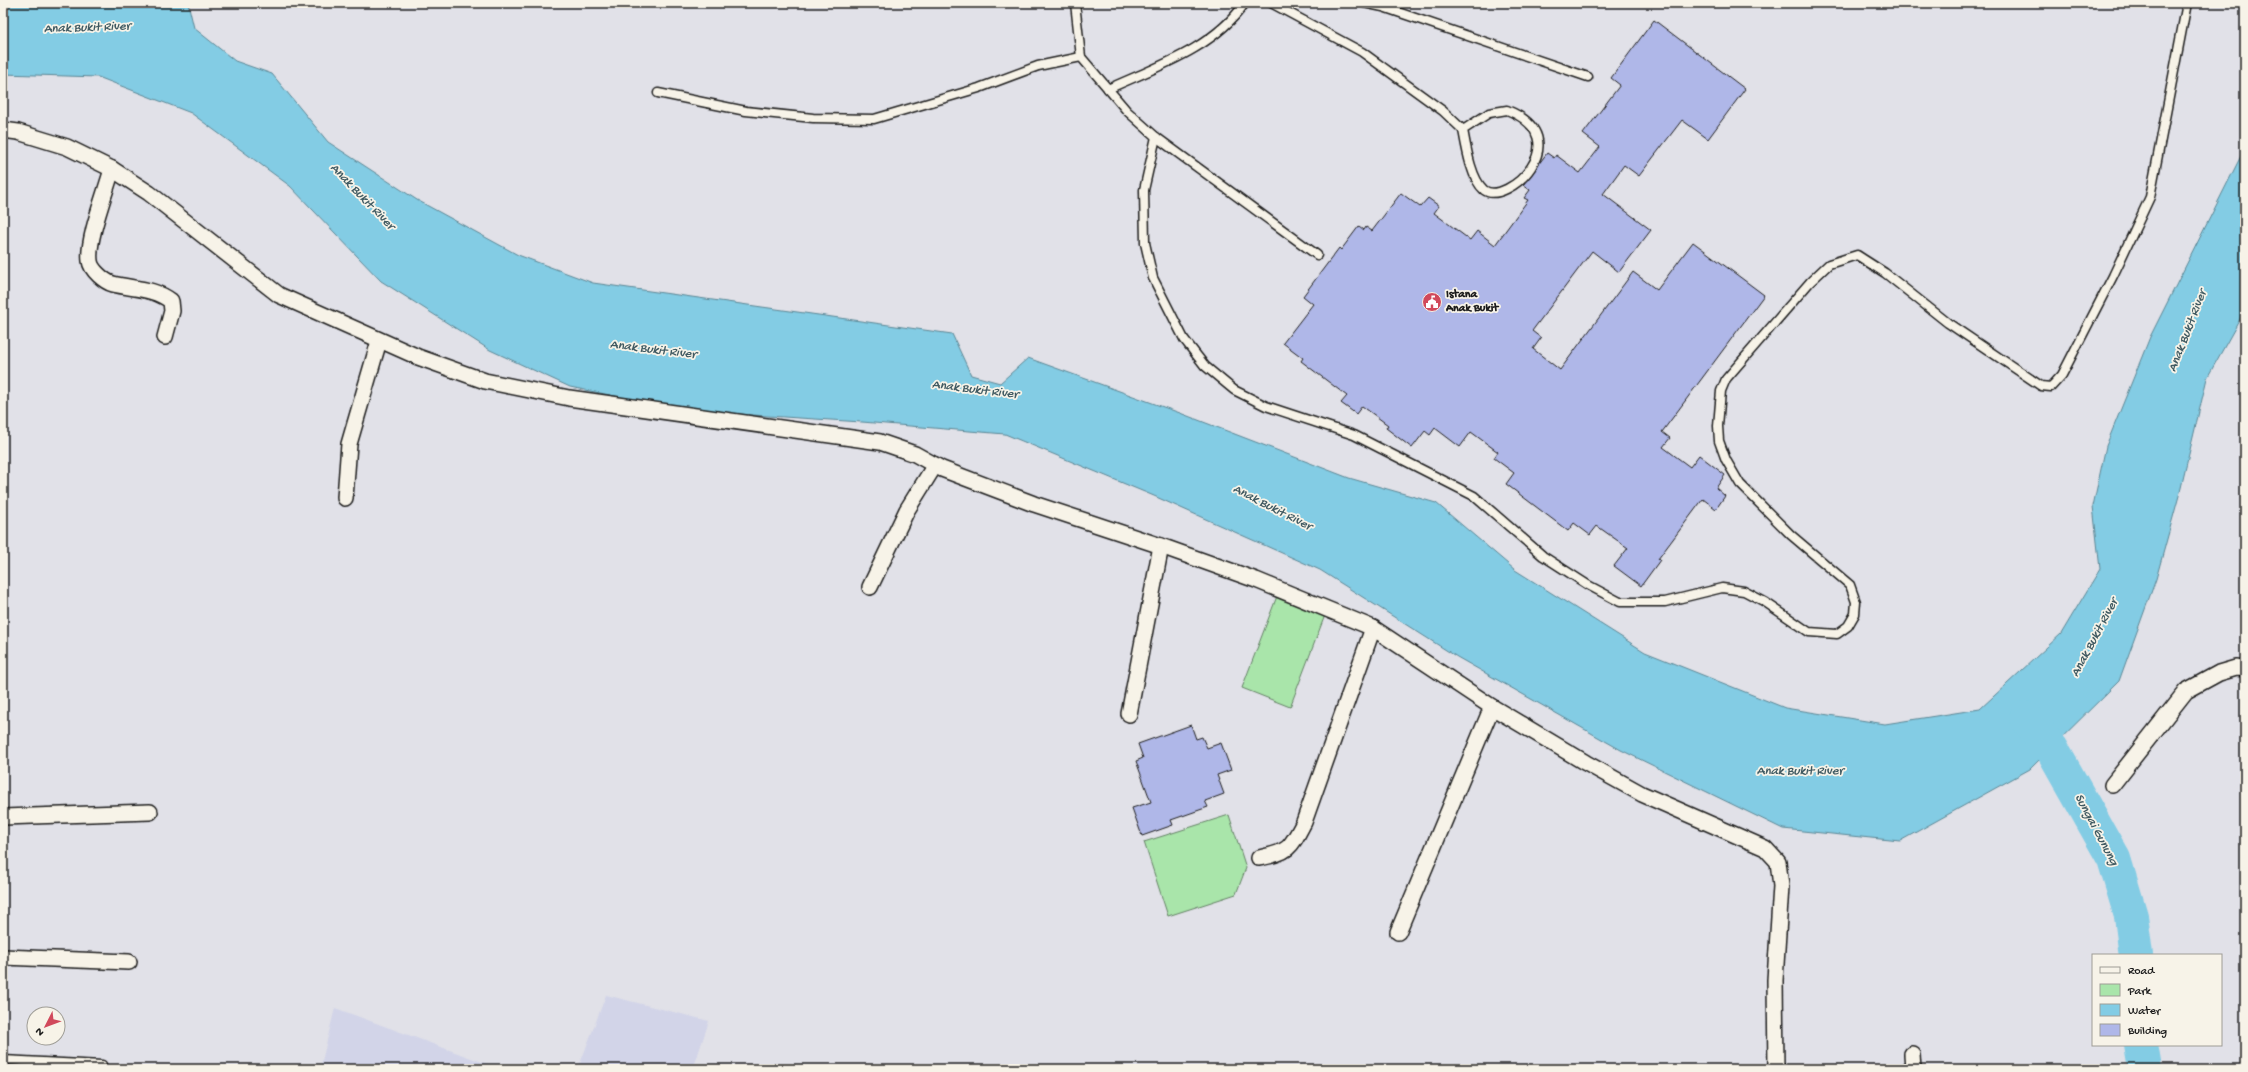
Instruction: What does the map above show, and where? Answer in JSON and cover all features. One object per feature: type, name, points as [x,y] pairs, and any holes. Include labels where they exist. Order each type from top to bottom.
[{"type":"street","points":[[3,130],[18,132],[66,147],[112,169],[149,193],[279,295],[379,341],[485,381],[592,402],[880,442],[914,454],[935,465],[1034,504],[1161,546],[1256,580],[1373,628],[1492,707],[1642,794],[1765,848],[1778,862],[1782,886],[1775,980],[1776,1069]]},
{"type":"street","points":[[112,169],[90,246],[90,263],[95,272],[112,283],[140,287],[164,296],[171,301],[172,311],[165,337]]},
{"type":"street","points":[[345,498],[349,444],[379,341]]},
{"type":"street","points":[[870,587],[907,510],[935,465]]},
{"type":"street","points":[[1129,714],[1161,546]]},
{"type":"street","points":[[1259,858],[1276,854],[1290,847],[1304,822],[1373,628]]},
{"type":"street","points":[[2112,785],[2186,691],[2219,673],[2236,668],[2245,669]]},
{"type":"street","points":[[1398,932],[1492,707]]},
{"type":"street","points":[[3,817],[150,812]]},
{"type":"street","points":[[3,957],[129,962]]},
{"type":"lane","points":[[1075,3],[1081,57],[1127,111],[1156,137],[1317,255]]},
{"type":"lane","points":[[1108,89],[1184,55],[1219,31],[1245,3]]},
{"type":"lane","points":[[1271,3],[1362,52],[1443,111],[1463,130],[1477,181],[1484,190],[1492,193],[1503,191],[1516,184],[1529,170],[1538,154],[1539,145],[1535,131],[1523,116],[1507,110],[1489,113],[1463,130]]},
{"type":"lane","points":[[1364,3],[1383,7],[1588,77]]},
{"type":"lane","points":[[1156,137],[1144,190],[1145,243],[1153,278],[1184,338],[1205,366],[1234,390],[1266,406],[1354,435],[1474,496],[1543,556],[1588,585],[1620,602],[1665,602],[1722,588],[1744,592],[1765,602],[1809,632],[1837,634],[1848,626],[1855,614],[1856,602],[1850,585],[1791,536],[1740,484],[1726,460],[1719,441],[1718,426],[1721,391],[1726,379],[1810,282],[1829,264],[1857,255],[1885,273],[1948,323],[2041,386],[2051,387],[2062,375],[2113,276],[2150,197],[2187,3]]},
{"type":"lane","points":[[658,93],[746,111],[813,118],[874,119],[980,88],[1038,66],[1081,57]]},
{"type":"lane","points":[[3,1060],[102,1065]]},
{"type":"shaded area","points":[[606,995],[709,1021],[693,1069],[578,1069]]},
{"type":"shaded area","points":[[335,1008],[501,1069],[320,1069]]},
{"type":"green space","points":[[1282,583],[1330,602],[1290,707],[1242,688]]},
{"type":"green space","points":[[1229,815],[1246,868],[1236,894],[1168,916],[1144,842]]},
{"type":"water","name":"Anak Bukit River","points":[[3,3],[188,3],[194,28],[235,61],[272,74],[328,142],[417,200],[518,255],[593,283],[952,334],[971,375],[1000,383],[1028,358],[1180,413],[1349,478],[1436,503],[1515,570],[1645,652],[1785,708],[1885,724],[1980,709],[2061,634],[2100,569],[2093,506],[2106,446],[2150,337],[2245,148],[2245,310],[2207,378],[2180,492],[2156,579],[2119,681],[2030,769],[1900,841],[1783,829],[1621,750],[1457,657],[1320,570],[1154,496],[1005,434],[862,422],[690,411],[570,387],[490,350],[381,281],[290,186],[191,113],[98,77],[3,74]]},
{"type":"building","name":"Istana Anak Bukit","points":[[1654,20],[1745,89],[1708,139],[1682,120],[1639,176],[1624,165],[1603,194],[1651,230],[1619,272],[1592,251],[1532,331],[1541,338],[1533,349],[1560,370],[1633,272],[1657,290],[1693,242],[1764,295],[1662,432],[1670,438],[1663,447],[1690,467],[1699,455],[1725,475],[1716,488],[1725,496],[1716,509],[1703,499],[1658,559],[1660,560],[1641,586],[1614,566],[1628,548],[1597,526],[1590,535],[1574,523],[1568,531],[1506,484],[1514,473],[1494,458],[1498,452],[1471,432],[1460,447],[1435,428],[1430,435],[1425,431],[1412,448],[1386,428],[1388,425],[1362,406],[1356,414],[1341,403],[1347,396],[1301,361],[1303,358],[1283,343],[1313,304],[1303,296],[1339,248],[1341,250],[1359,226],[1364,230],[1366,227],[1372,231],[1401,193],[1420,207],[1428,198],[1439,206],[1434,213],[1470,240],[1477,231],[1495,245],[1528,200],[1524,198],[1530,190],[1523,185],[1547,153],[1554,158],[1556,155],[1580,173],[1600,147],[1583,134],[1620,85],[1611,78]]},
{"type":"building","points":[[1191,725],[1196,739],[1202,737],[1207,748],[1221,743],[1231,770],[1217,775],[1224,794],[1205,801],[1208,807],[1171,820],[1173,825],[1142,836],[1132,808],[1151,802],[1136,761],[1143,758],[1138,744]]},
{"type":"waterway","name":"Sungai Gunung","points":[[2026,718],[2052,749],[2114,859],[2131,916],[2136,954]]},
{"type":"waterway","name":"Sungai Gunung","points":[[2141,1046],[2145,1069]]},
{"type":"place","name":"Istana Anak Bukit","points":[[1432,302]]}]
